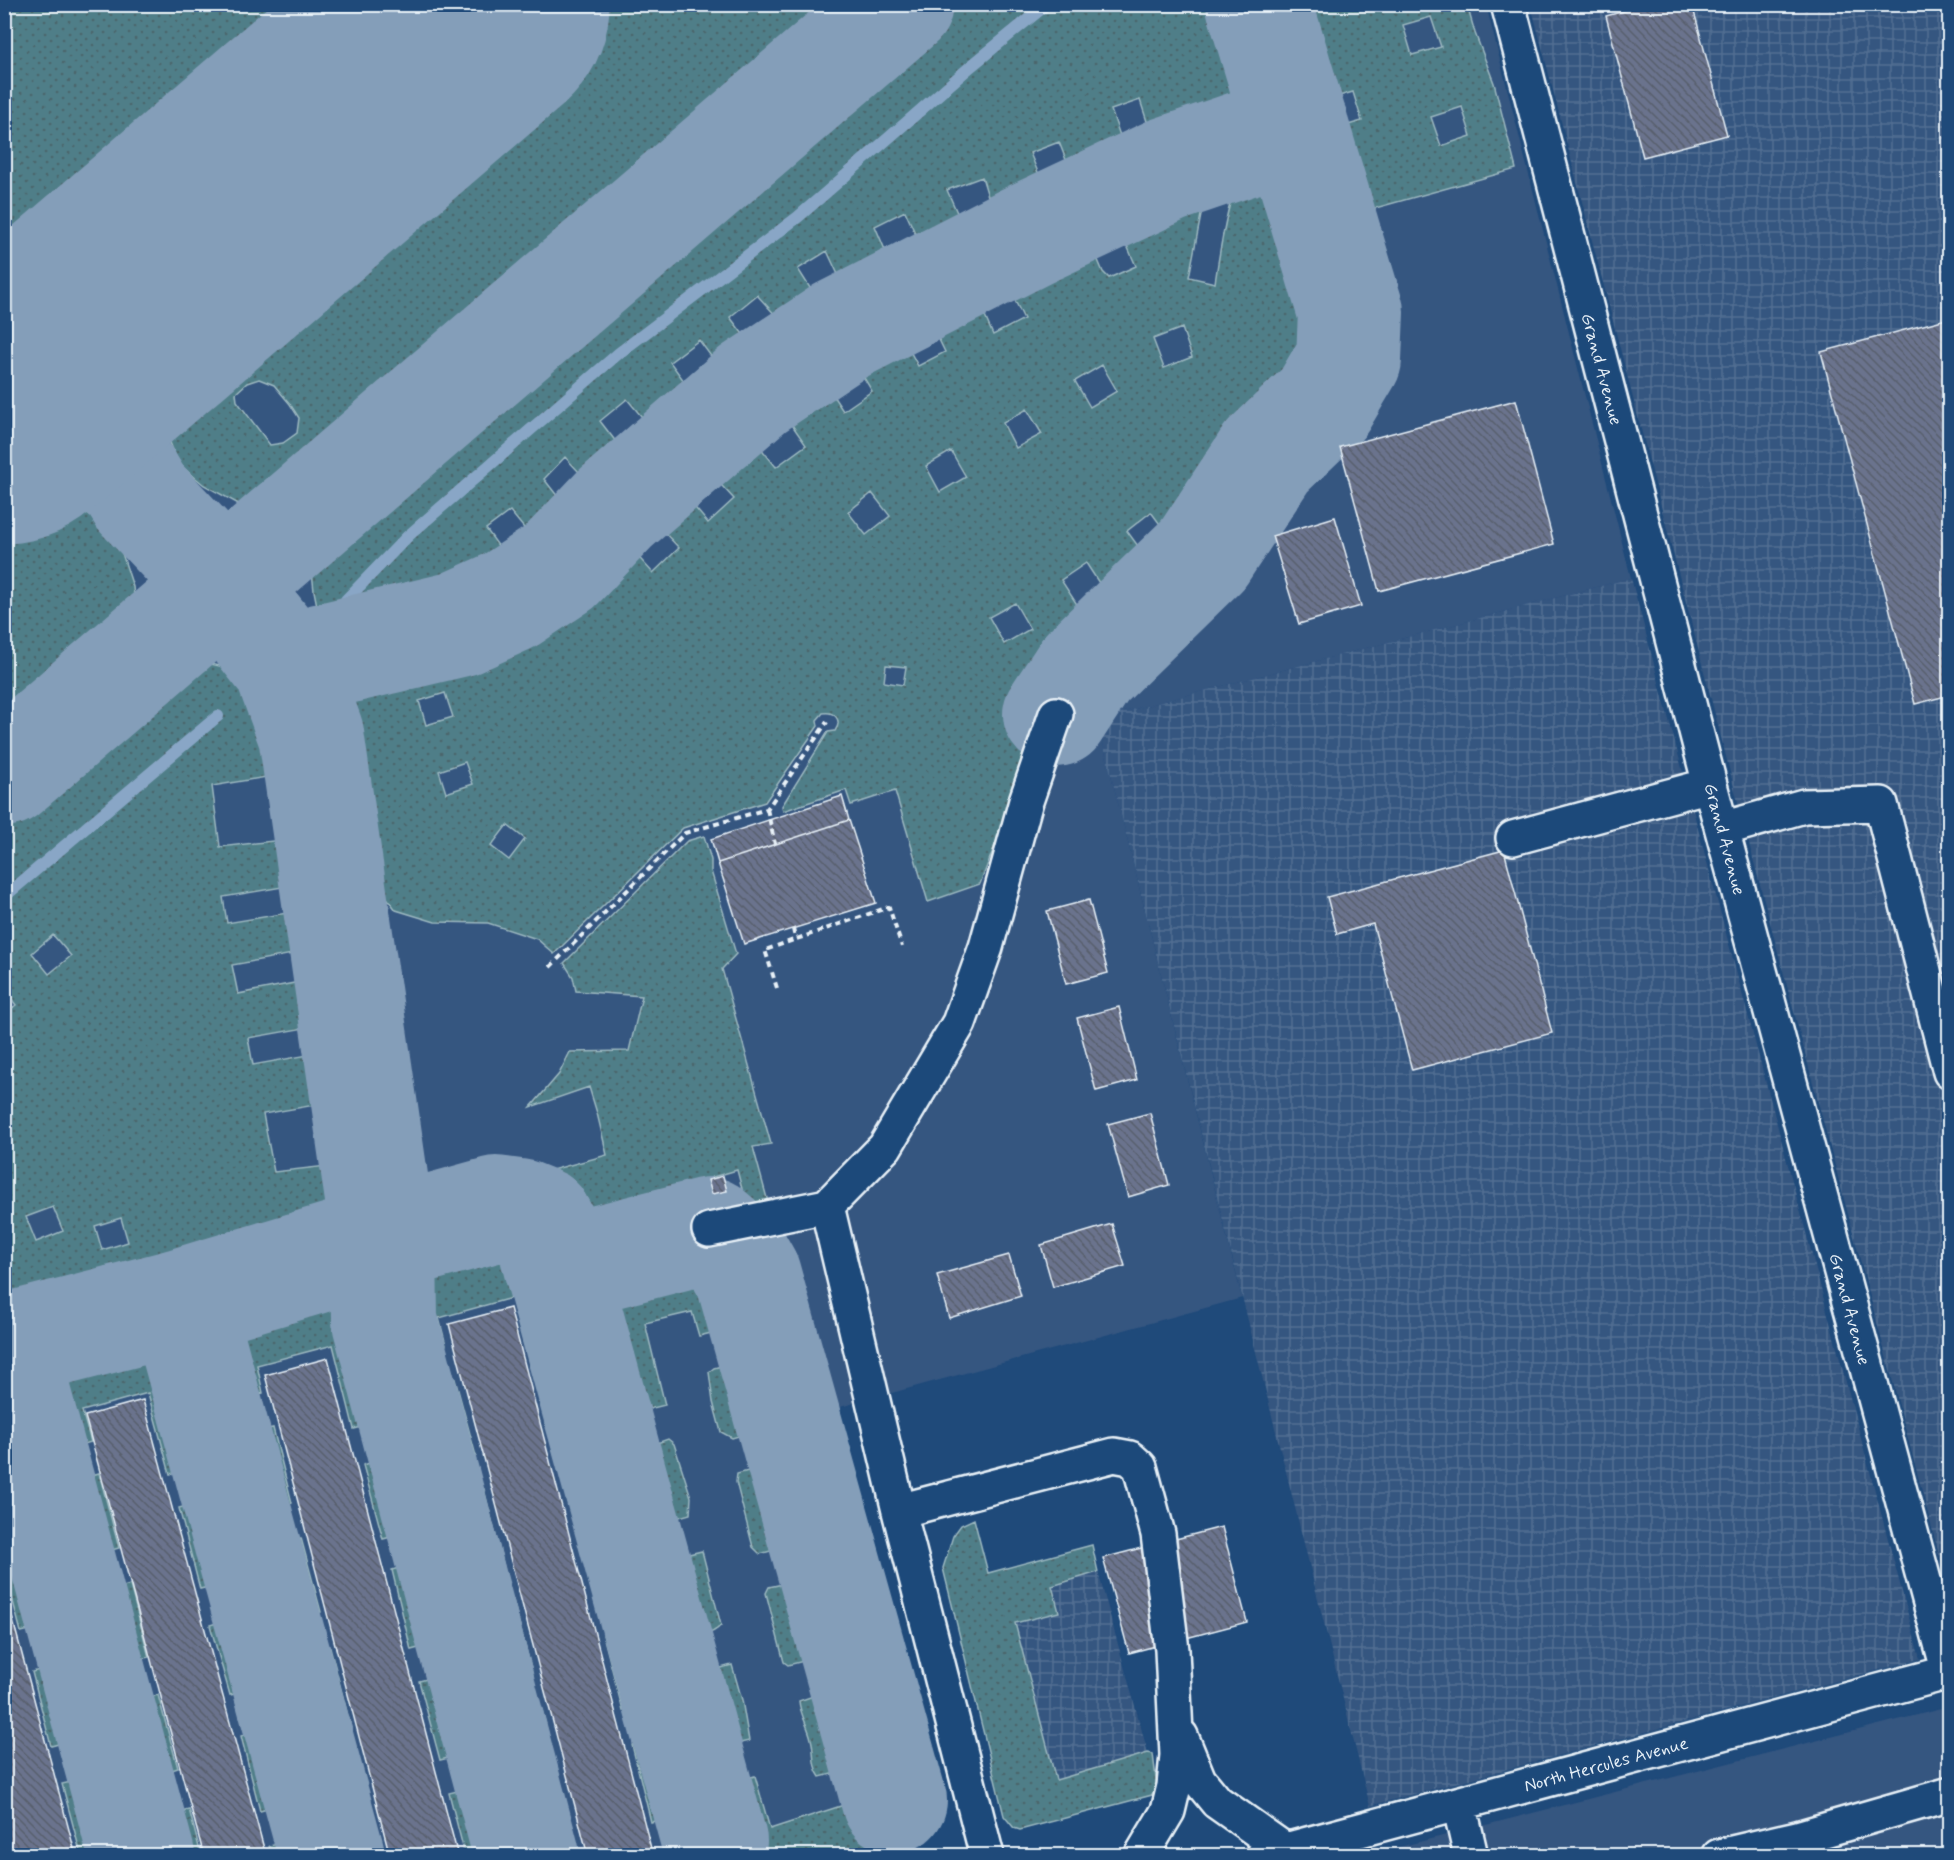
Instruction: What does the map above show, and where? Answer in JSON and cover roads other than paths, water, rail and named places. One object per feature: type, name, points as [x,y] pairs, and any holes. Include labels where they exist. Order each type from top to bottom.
[{"type":"street","name":"Grand Avenue","points":[[1508,4],[1710,785],[1949,1674]]},
{"type":"street","points":[[709,1230],[827,1206],[885,1147],[959,1023],[986,947],[1026,801],[1056,714]]},
{"type":"street","points":[[1513,838],[1710,785]]},
{"type":"street","points":[[1722,829],[1804,806],[1881,804],[1950,1072]]},
{"type":"street","points":[[827,1206],[899,1511],[987,1856]]},
{"type":"street","points":[[899,1511],[1114,1455],[1130,1458],[1140,1467],[1158,1534],[1172,1650],[1176,1720],[1176,1766],[1168,1811],[1141,1856]]},
{"type":"street","name":"North Hercules Avenue","points":[[1274,1853],[1949,1674]]},
{"type":"street","points":[[1176,1720],[1186,1753],[1199,1780],[1217,1802],[1274,1853]]},
{"type":"street","points":[[1719,1856],[1797,1838],[1950,1794]]},
{"type":"street","points":[[1459,1803],[1471,1856]]},
{"type":"waterway","points":[[346,600],[408,536],[619,353],[798,217],[970,67],[1047,4]]},
{"type":"waterway","points":[[4,897],[218,716]]}]
